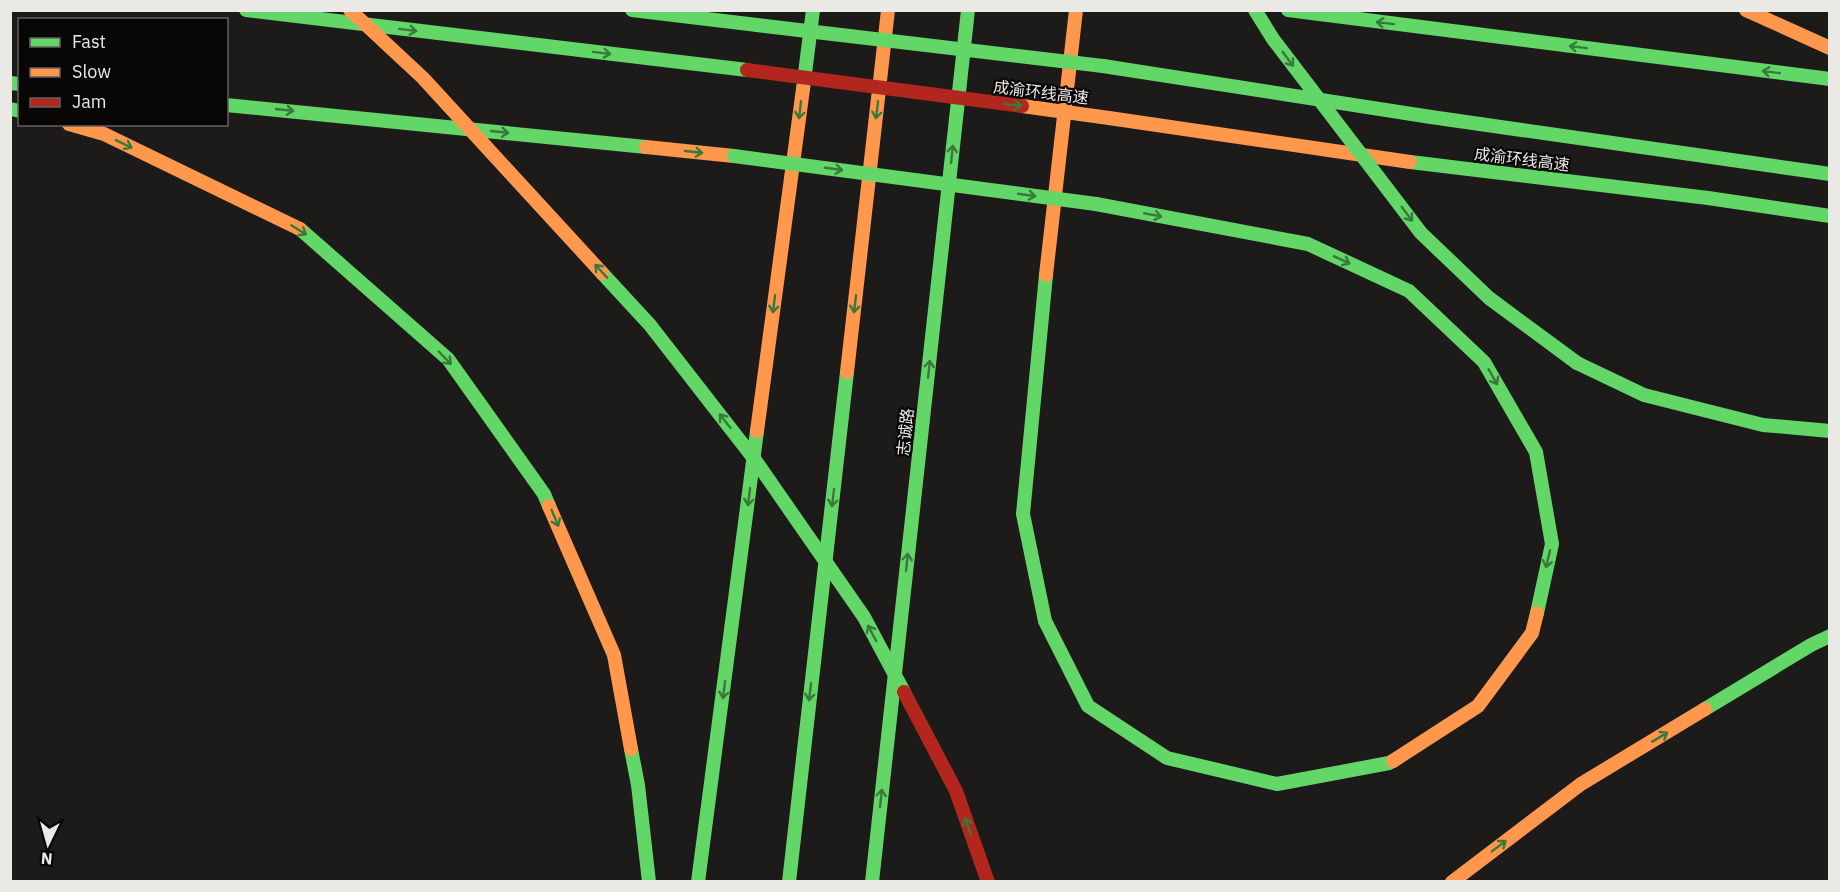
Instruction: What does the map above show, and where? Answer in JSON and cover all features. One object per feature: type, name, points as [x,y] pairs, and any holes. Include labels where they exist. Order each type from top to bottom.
[{"type":"main road","name":"成渝环线高速","points":[[246,10],[747,70],[1109,118],[1430,165],[1708,198],[1830,216]]},
{"type":"main road","points":[[350,10],[423,78],[650,325],[755,460],[864,617],[956,791],[988,882]]},
{"type":"main road","name":"成渝环线高速","points":[[632,10],[1103,66],[1431,117],[1830,174]]},
{"type":"main road","points":[[699,876],[813,10]]},
{"type":"main road","points":[[789,882],[888,10]]},
{"type":"main road","name":"志诚路","points":[[872,882],[968,10]]},
{"type":"main road","points":[[228,105],[734,156],[1055,199],[1096,204],[1308,244],[1409,291],[1484,362],[1536,452],[1552,544],[1532,633],[1478,706],[1389,763],[1277,784],[1167,758],[1088,706],[1045,621],[1023,514],[1036,365],[1055,199],[1076,10]]},
{"type":"main road","points":[[1256,10],[1273,39],[1421,232],[1490,298],[1577,363],[1644,395],[1763,424],[1830,431]]},
{"type":"main road","points":[[1288,10],[1830,79]]},
{"type":"main road","points":[[1746,10],[1830,48]]},
{"type":"main road","points":[[76,126],[104,134],[302,230],[448,359],[544,494],[614,655],[638,785],[649,882]]},
{"type":"main road","points":[[1452,882],[1581,784],[1811,645],[1830,636]]},
{"type":"traffic: fast","points":[[246,10],[747,70]]},
{"type":"traffic: fast","points":[[632,10],[757,25]]},
{"type":"traffic: fast","points":[[803,89],[813,10]]},
{"type":"traffic: fast","points":[[872,882],[968,10]]},
{"type":"traffic: fast","points":[[1255,10],[1273,39],[1421,233],[1489,298],[1577,363]]},
{"type":"traffic: fast","points":[[1288,10],[1830,79]]},
{"type":"traffic: fast","points":[[757,25],[1103,66]]},
{"type":"traffic: fast","points":[[1103,66],[1431,117],[1830,174]]},
{"type":"traffic: fast","points":[[10,83],[18,84]]},
{"type":"traffic: fast","points":[[228,105],[646,147]]},
{"type":"traffic: fast","points":[[10,109],[18,111]]},
{"type":"traffic: fast","points":[[734,156],[1096,204]]},
{"type":"traffic: fast","points":[[1410,162],[1708,198],[1830,216]]},
{"type":"traffic: fast","points":[[1096,204],[1308,244],[1409,291],[1484,362],[1536,452],[1552,544],[1537,613]]},
{"type":"traffic: fast","points":[[300,229],[448,359],[544,494],[549,506]]},
{"type":"traffic: fast","points":[[602,273],[650,325],[755,460],[864,617],[904,692]]},
{"type":"traffic: fast","points":[[1046,275],[1023,514],[1045,621],[1088,706],[1167,758],[1277,784],[1393,761]]},
{"type":"traffic: fast","points":[[1577,363],[1644,395],[1763,425],[1830,431]]},
{"type":"traffic: fast","points":[[789,882],[847,372]]},
{"type":"traffic: fast","points":[[698,882],[757,431]]},
{"type":"traffic: fast","points":[[1705,709],[1811,645],[1830,636]]},
{"type":"traffic: fast","points":[[631,749],[638,785],[649,882]]},
{"type":"traffic: slow","points":[[350,10],[423,78],[602,273]]},
{"type":"traffic: slow","points":[[847,372],[888,10]]},
{"type":"traffic: slow","points":[[1046,275],[1076,10]]},
{"type":"traffic: slow","points":[[1746,10],[1830,48]]},
{"type":"traffic: slow","points":[[757,431],[803,89]]},
{"type":"traffic: slow","points":[[1022,106],[1109,118]]},
{"type":"traffic: slow","points":[[1109,118],[1410,162]]},
{"type":"traffic: slow","points":[[76,126],[104,134],[300,229]]},
{"type":"traffic: slow","points":[[646,147],[734,156]]},
{"type":"traffic: slow","points":[[549,506],[614,655],[631,749]]},
{"type":"traffic: slow","points":[[1393,761],[1478,706],[1532,633],[1537,613]]},
{"type":"traffic: slow","points":[[1452,882],[1581,784],[1705,709]]},
{"type":"traffic: jam","points":[[747,70],[1022,106]]},
{"type":"traffic: jam","points":[[904,692],[956,791],[988,882]]}]
